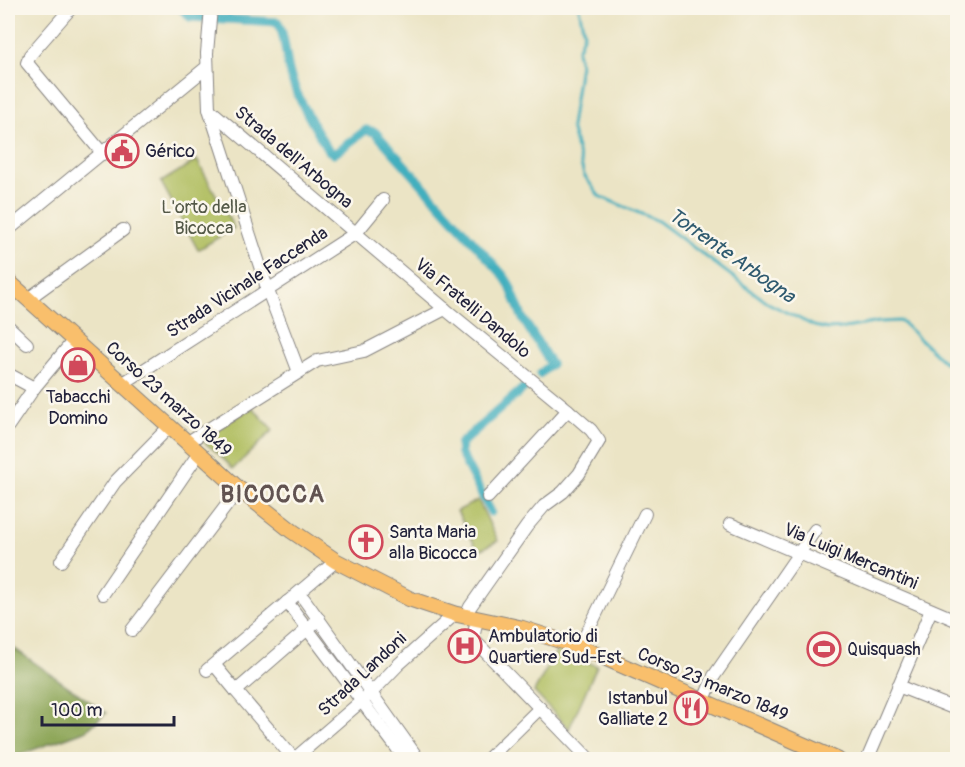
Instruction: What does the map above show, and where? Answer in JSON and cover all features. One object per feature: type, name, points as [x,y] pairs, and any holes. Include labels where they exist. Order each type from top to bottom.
[{"type":"main road","name":"Corso 23 marzo 1849","points":[[8,281],[239,489],[292,531],[336,561],[410,599],[466,616],[521,628],[580,647],[838,759]]},
{"type":"street","points":[[71,8],[28,58],[28,66],[103,154]]},
{"type":"street","points":[[211,9],[207,67],[210,110],[268,291],[299,372]]},
{"type":"street","points":[[8,230],[207,67]]},
{"type":"street","name":"Strada dell'Arbogna","points":[[210,110],[356,232]]},
{"type":"street","name":"Strada Vicinale Faccenda","points":[[122,384],[356,232],[383,200]]},
{"type":"street","points":[[28,299],[123,230]]},
{"type":"street","name":"Via Fratelli Dandolo","points":[[356,232],[568,410],[591,430],[599,441]]},
{"type":"street","points":[[188,442],[317,361],[364,351],[445,309]]},
{"type":"street","points":[[8,326],[27,344]]},
{"type":"street","points":[[8,426],[34,388],[74,340]]},
{"type":"street","points":[[8,374],[34,388]]},
{"type":"street","points":[[488,496],[568,410]]},
{"type":"street","points":[[61,561],[115,482],[170,426]]},
{"type":"street","name":"Strada Landoni","points":[[293,759],[368,696],[399,664],[466,616],[527,526],[544,506],[563,492],[579,474],[599,441]]},
{"type":"street","points":[[103,594],[199,453]]},
{"type":"street","points":[[132,630],[239,489]]},
{"type":"street","points":[[580,647],[645,514]]},
{"type":"street","name":"Via Luigi Mercantini","points":[[730,524],[957,621]]},
{"type":"street","points":[[704,700],[714,676],[815,530]]},
{"type":"street","points":[[293,759],[236,691],[212,669],[336,561]]},
{"type":"street","points":[[304,599],[319,619],[406,759]]},
{"type":"street","points":[[287,602],[419,759]]},
{"type":"street","points":[[867,759],[931,610]]},
{"type":"street","points":[[466,616],[472,639],[590,759]]},
{"type":"street","points":[[236,691],[319,619]]},
{"type":"street","points":[[898,686],[957,710]]},
{"type":"street","points":[[487,759],[540,708]]},
{"type":"green space","name":"L'orto della Bicocca","points":[[197,160],[234,228],[198,250],[161,182]]},
{"type":"green space","points":[[252,407],[273,430],[233,469],[201,440]]},
{"type":"green space","points":[[478,500],[498,541],[478,551],[457,511]]},
{"type":"green space","points":[[8,644],[106,713],[87,730],[8,759]]},
{"type":"green space","points":[[557,650],[597,666],[569,729],[534,692]]},
{"type":"waterway","points":[[181,8],[190,17],[278,22],[283,34],[294,86],[328,150],[334,154],[366,130],[375,132],[504,276],[523,319],[551,364],[540,374]]},
{"type":"waterway","name":"Torrente Arbogna","points":[[579,8],[584,33],[577,51],[580,64],[571,127],[584,175],[599,196],[658,221],[768,303],[814,326],[828,329],[901,321],[944,362],[958,358]]},
{"type":"waterway","points":[[491,512],[461,454],[460,444],[526,386]]},
{"type":"place","name":"Gérico","points":[[122,151]]},
{"type":"place","name":"Tabacchi Domino","points":[[78,365]]},
{"type":"place","name":"Santa Maria alla Bicocca","points":[[366,542]]},
{"type":"place","name":"Ambulatorio di Quartiere Sud-Est","points":[[465,646]]},
{"type":"place","name":"Quisquash","points":[[824,649]]},
{"type":"place","name":"Istanbul Galliate 2","points":[[691,708]]},
{"type":"district","name":"BICOCCA","points":[[273,494]]}]
